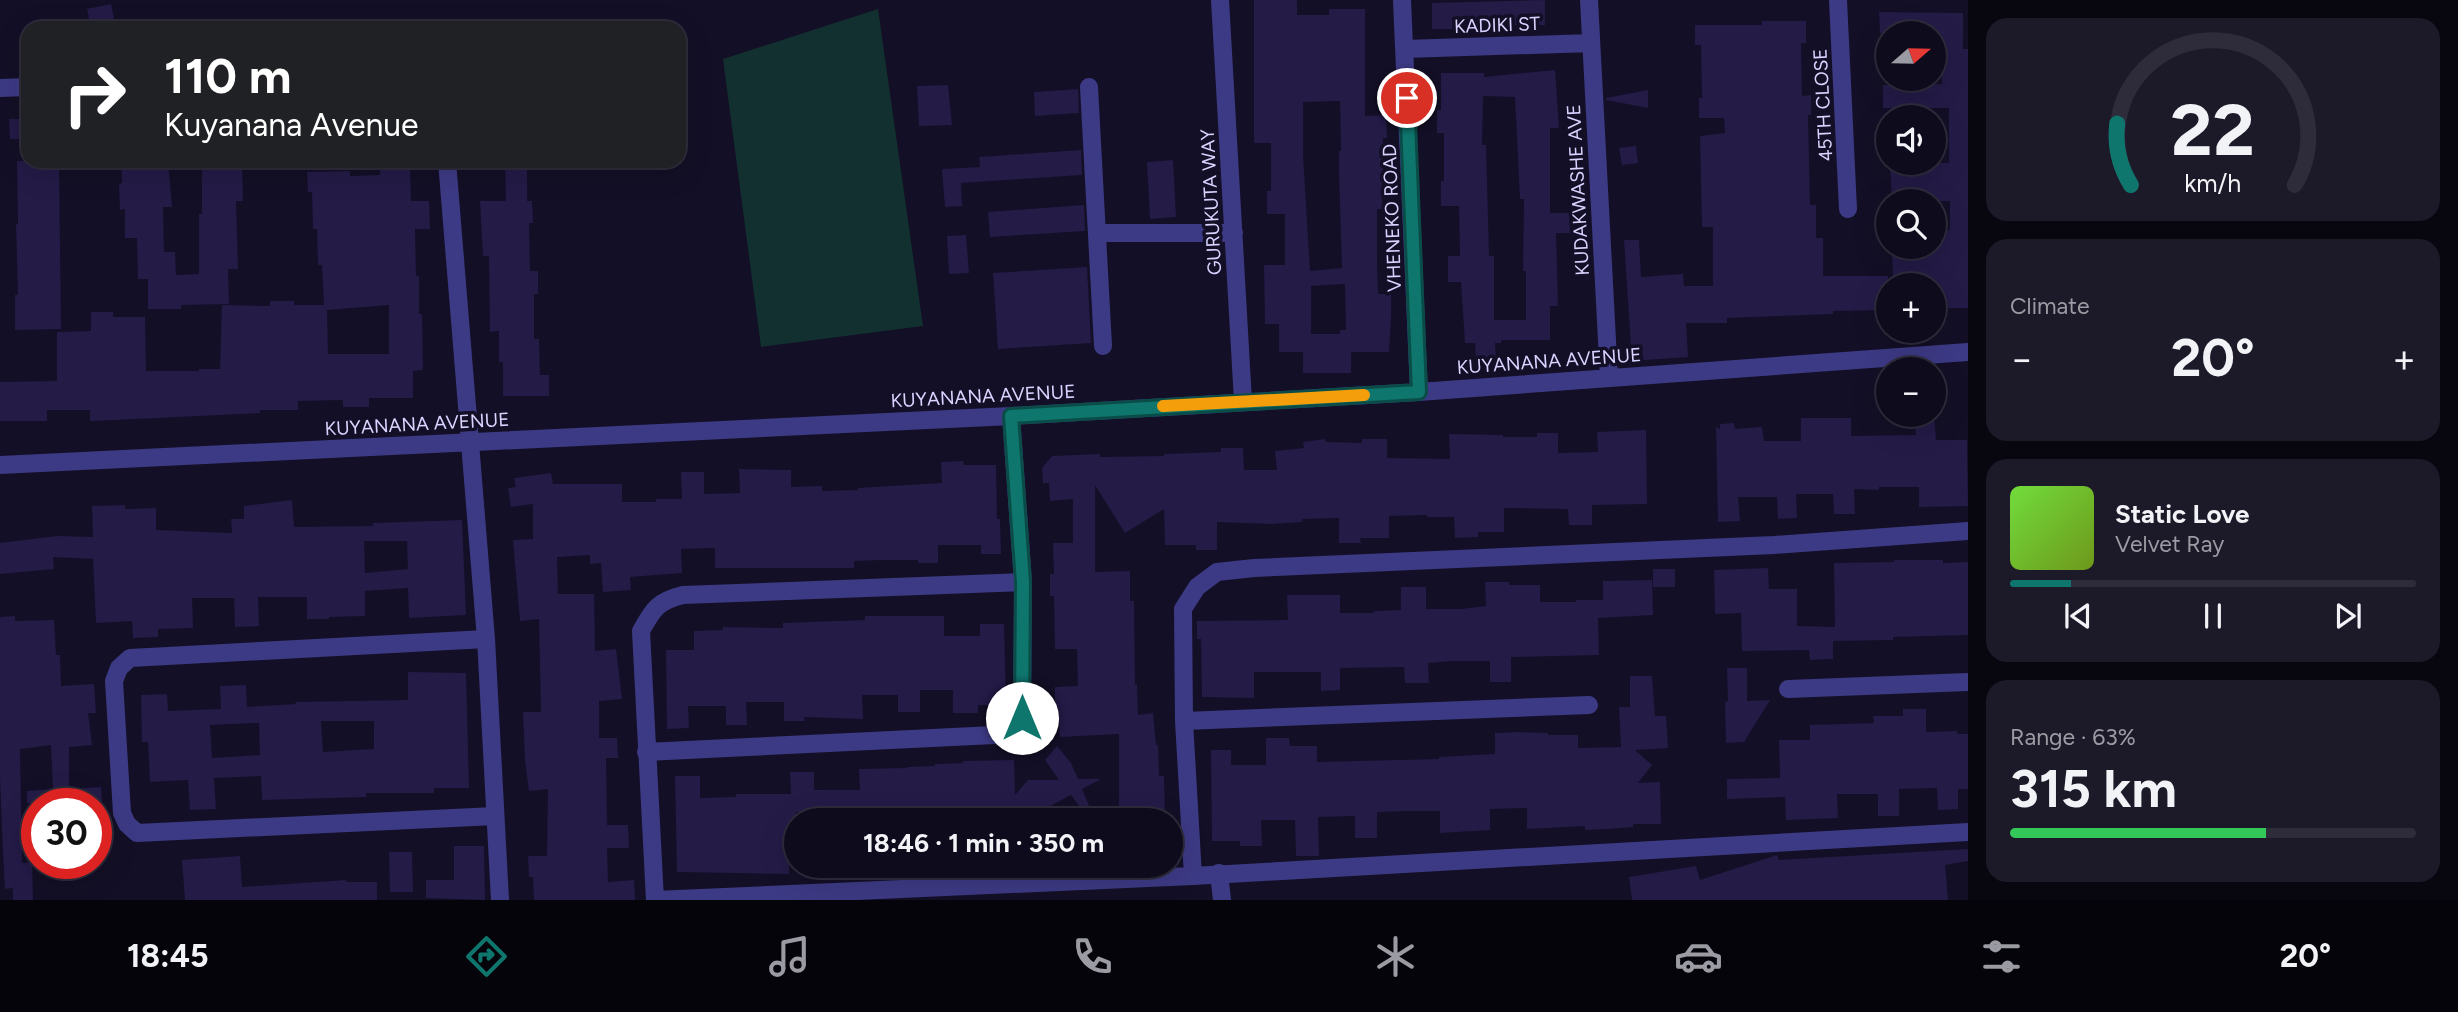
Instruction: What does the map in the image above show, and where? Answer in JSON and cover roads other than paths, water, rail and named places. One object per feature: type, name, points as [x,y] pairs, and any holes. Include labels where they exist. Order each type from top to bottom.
[{"type":"street","name":"GURUKUTA WAY","points":[[1220,0],[1243,401]]},
{"type":"street","name":"VHENEKO ROAD","points":[[1402,0],[1419,392]]},
{"type":"street","name":"KUDAKWASHE AVE","points":[[1589,0],[1609,378]]},
{"type":"street","name":"45TH CLOSE","points":[[1838,0],[1848,209]]},
{"type":"street","name":"KADIKI ST","points":[[1405,49],[1591,43]]},
{"type":"street","points":[[0,88],[21,87]]},
{"type":"street","points":[[1089,87],[1103,346]]},
{"type":"street","points":[[448,168],[486,639],[500,900]]},
{"type":"street","points":[[1097,233],[1234,233]]},
{"type":"street","name":"KUYANANA AVENUE","points":[[0,465],[1011,416],[1419,392],[1968,352]]},
{"type":"street","points":[[646,752],[1007,733],[1016,728],[1022,718],[1023,582],[1011,416]]},
{"type":"street","points":[[1193,876],[1184,721],[1183,609],[1196,587],[1217,572],[1254,568],[1774,545],[1968,531]]},
{"type":"street","points":[[1023,582],[683,595],[667,599],[652,610],[642,631],[655,900],[1193,876],[1968,832]]},
{"type":"street","points":[[486,639],[130,658],[118,668],[114,681],[122,813],[137,833],[495,816]]},
{"type":"street","points":[[1788,689],[1968,682]]},
{"type":"street","points":[[1184,721],[1589,705]]},
{"type":"street","points":[[1219,873],[1222,900]]}]
